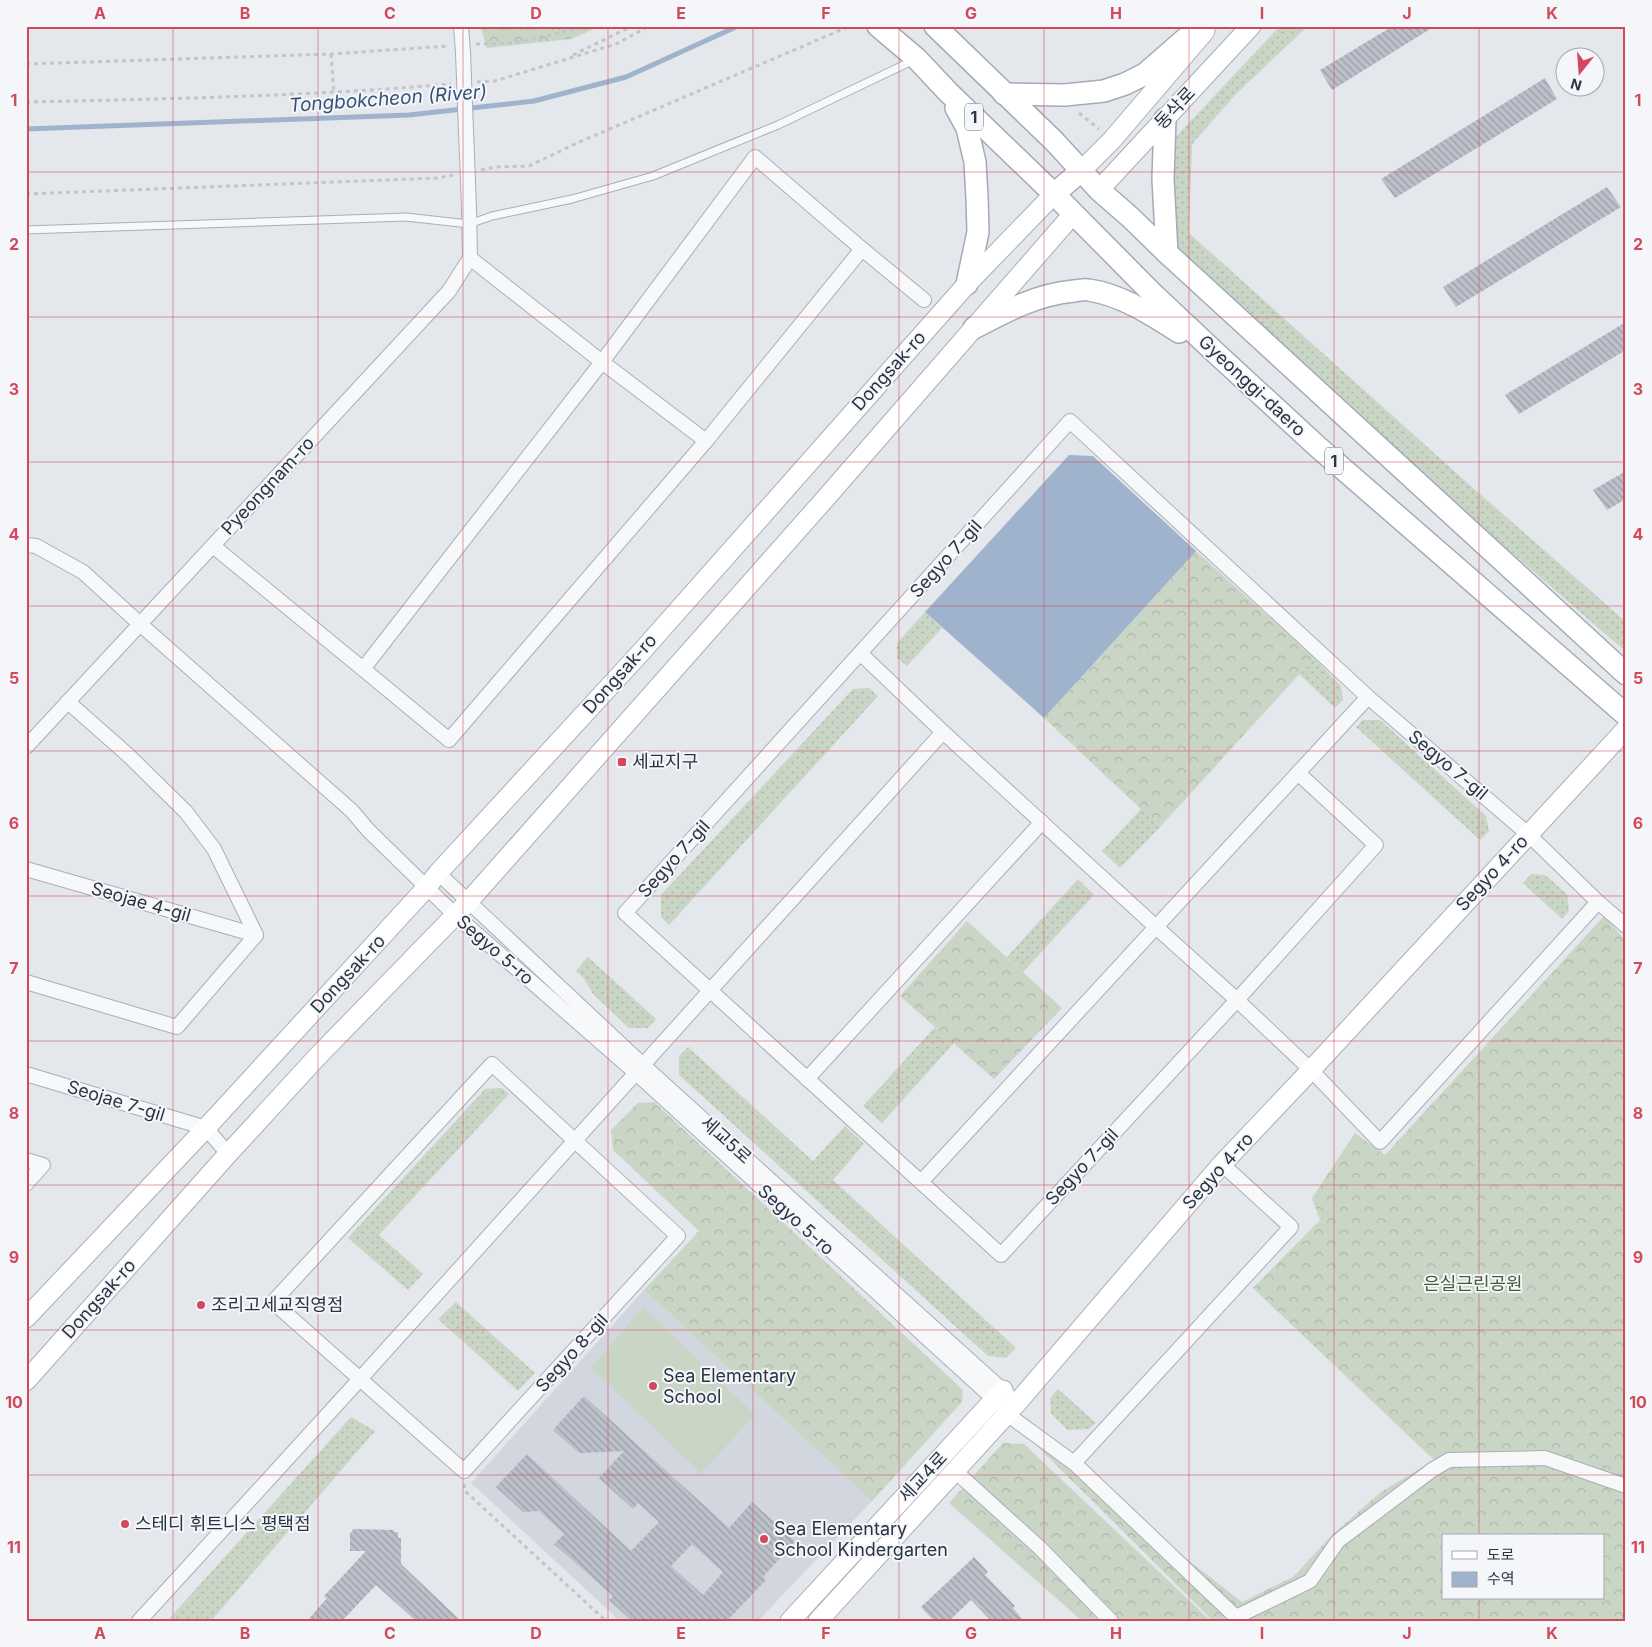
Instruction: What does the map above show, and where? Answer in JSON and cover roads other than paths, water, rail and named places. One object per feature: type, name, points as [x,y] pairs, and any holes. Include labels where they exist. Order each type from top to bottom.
[{"type":"main road","name":"Gyeonggi-daero","points":[[878,26],[916,59],[1074,213],[1153,294],[1218,355],[1319,448],[1626,715]]},
{"type":"main road","name":"1","points":[[935,26],[1082,170],[1099,190],[1626,674]]},
{"type":"main road","points":[[1004,94],[1065,95],[1104,91],[1125,84],[1145,74],[1200,26]]},
{"type":"main road","name":"Dongsak-ro","points":[[26,1318],[206,1128],[643,650],[967,284],[1054,194],[1082,170],[1112,140],[1209,26]]},
{"type":"main road","name":"동삭로","points":[[1099,190],[1251,26]]},
{"type":"main road","points":[[948,92],[967,128],[975,162],[978,232],[967,284]]},
{"type":"main road","points":[[1165,119],[1163,179],[1167,253]]},
{"type":"main road","points":[[1074,213],[1099,190]]},
{"type":"main road","name":"Dongsak-ro","points":[[26,1381],[228,1154],[317,1058],[469,901],[832,492],[1074,213]]},
{"type":"main road","points":[[974,328],[1022,303],[1063,292],[1088,290],[1114,297],[1146,311],[1218,355]]},
{"type":"main road","name":"Segyo 4-ro","points":[[818,1621],[1012,1409],[1222,1164],[1626,729]]},
{"type":"main road","name":"세교4로","points":[[790,1621],[999,1395]]},
{"type":"street","points":[[461,26],[470,258],[706,441]]},
{"type":"street","points":[[363,669],[602,362],[755,158],[924,300]]},
{"type":"street","points":[[213,546],[449,740],[706,441],[862,249]]},
{"type":"street","name":"Pyeongnam-ro","points":[[26,747],[449,291],[470,258]]},
{"type":"street","name":"Segyo 7-gil","points":[[1298,773],[1376,844],[1237,1000],[1001,1255],[626,913],[1070,421],[1368,697],[1528,834],[1598,902],[1626,926]]},
{"type":"street","points":[[26,545],[36,546],[83,572],[352,811],[368,830],[433,880],[469,901],[639,1069]]},
{"type":"street","points":[[860,653],[943,732],[1237,1000],[1311,1070],[1380,1142],[1598,902]]},
{"type":"street","points":[[921,1182],[1368,697]]},
{"type":"street","points":[[26,982],[177,1027],[256,935],[214,849],[186,812],[128,755],[68,702]]},
{"type":"street","points":[[139,1621],[360,1379],[943,732]]},
{"type":"street","points":[[808,1079],[1042,822]]},
{"type":"street","name":"Seojae 4-gil","points":[[26,869],[256,935]]},
{"type":"street","name":"Segyo 5-ro","points":[[433,880],[455,915],[639,1069],[999,1395]]},
{"type":"street","name":"Segyo 8-gil","points":[[492,1064],[574,1141],[678,1236],[464,1471],[274,1302],[492,1064]]},
{"type":"street","name":"Seojae 7-gil","points":[[26,1074],[206,1128]]},
{"type":"street","points":[[206,1128],[228,1154]]},
{"type":"street","points":[[26,1160],[43,1165],[26,1184]]},
{"type":"street","points":[[1074,1463],[1291,1227],[1222,1164]]},
{"type":"street","points":[[999,1395],[1012,1409],[1074,1463],[1235,1619],[1310,1581],[1338,1542],[1432,1470],[1449,1460],[1545,1458],[1626,1486]]},
{"type":"street","points":[[955,1471],[1040,1548],[1111,1621]]},
{"type":"lane","points":[[26,230],[406,217],[469,224],[492,216],[572,199],[653,176],[778,125],[916,59]]},
{"type":"water","points":[[1069,455],[1093,456],[1196,551],[1044,718],[925,612]]},
{"type":"waterway","name":"Tongbokcheon (River)","points":[[26,129],[409,115],[534,101],[626,77],[738,26]]},
{"type":"place","name":"세교지구","points":[[622,762]]},
{"type":"place","name":"조리고세교직영점","points":[[201,1305]]},
{"type":"place","name":"Sea Elementary School","points":[[653,1386]]},
{"type":"place","name":"스테디 휘트니스 평택점","points":[[125,1524]]},
{"type":"place","name":"Sea Elementary School Kindergarten","points":[[764,1539]]},
{"type":"park label","name":"은실근린공원","points":[[1473,1284]]}]
